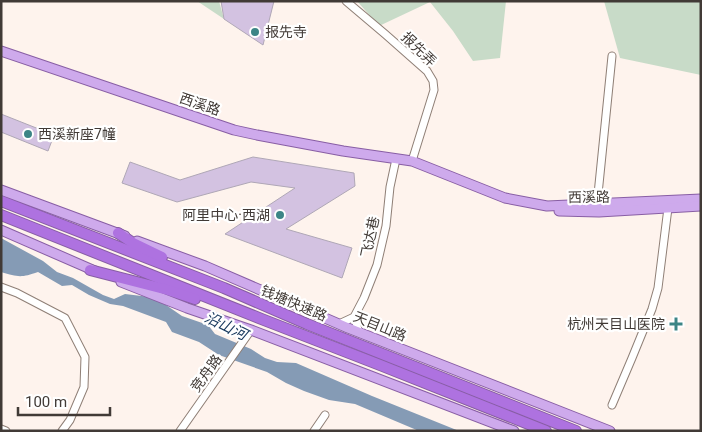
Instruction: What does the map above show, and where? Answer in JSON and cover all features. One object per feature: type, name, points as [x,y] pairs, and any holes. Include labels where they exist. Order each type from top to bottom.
[{"type":"highway","name":"钱塘快速路","points":[[1,201],[224,288],[307,324],[576,431]]},
{"type":"highway","name":"钱塘快速路","points":[[1,215],[546,431]]},
{"type":"highway","points":[[118,233],[133,243],[224,288]]},
{"type":"highway","points":[[90,270],[168,290],[264,320]]},
{"type":"main road","name":"西溪路","points":[[1,51],[234,130],[412,161],[505,198],[548,206],[701,200]]},
{"type":"main road","name":"西溪路","points":[[396,159],[431,175],[505,203],[548,211],[599,212],[701,206]]},
{"type":"main road","name":"天目山路","points":[[1,190],[205,266],[358,332],[610,431]]},
{"type":"main road","points":[[1,230],[90,270],[514,431]]},
{"type":"street","name":"报先弄","points":[[346,1],[427,71],[433,81],[434,90],[412,161]]},
{"type":"street","points":[[597,204],[612,56]]},
{"type":"street","name":"飞达巷","points":[[354,317],[377,265],[386,226],[390,187],[396,159]]},
{"type":"street","points":[[612,405],[649,317],[658,288],[668,208]]},
{"type":"street","points":[[1,287],[17,293],[65,318],[85,357],[84,386],[70,420],[62,431]]},
{"type":"street","points":[[339,324],[354,317],[358,332]]},
{"type":"street","name":"竞舟路","points":[[180,431],[251,330]]},
{"type":"street","points":[[314,431],[326,415]]},
{"type":"street","points":[[1,430],[6,431]]},
{"type":"green space","points":[[197,1],[219,1],[224,19]]},
{"type":"green space","points":[[357,1],[506,1],[500,58],[473,61],[453,31],[430,2],[379,26]]},
{"type":"green space","points":[[604,1],[701,1],[701,75],[620,58]]},
{"type":"water","points":[[1,238],[43,261],[57,272],[73,278],[103,295],[114,299],[125,294],[150,297],[182,316],[208,325],[215,334],[251,349],[265,358],[277,362],[296,363],[459,431],[419,431],[355,404],[329,400],[286,383],[267,372],[219,355],[199,342],[172,332],[166,322],[123,306],[110,304],[72,285],[62,286],[38,272],[20,276],[1,272]]},
{"type":"building","name":"报先寺","points":[[221,1],[274,1],[263,45],[224,19]]},
{"type":"building","name":"西溪新座7幢","points":[[1,114],[54,135],[48,151],[1,132]]},
{"type":"building","name":"阿里中心·西湖","points":[[253,157],[354,173],[355,186],[286,229],[352,248],[342,278],[225,234],[295,188],[251,182],[177,202],[122,183],[130,162],[180,180]]},
{"type":"place","name":"报先寺","points":[[255,32]]},
{"type":"place","name":"西溪新座7幢","points":[[28,134]]},
{"type":"place","name":"阿里中心·西湖","points":[[280,215]]},
{"type":"place","name":"杭州天目山医院","points":[[676,324]]},
{"type":"water label","name":"沿山河","points":[[226,326]]}]
